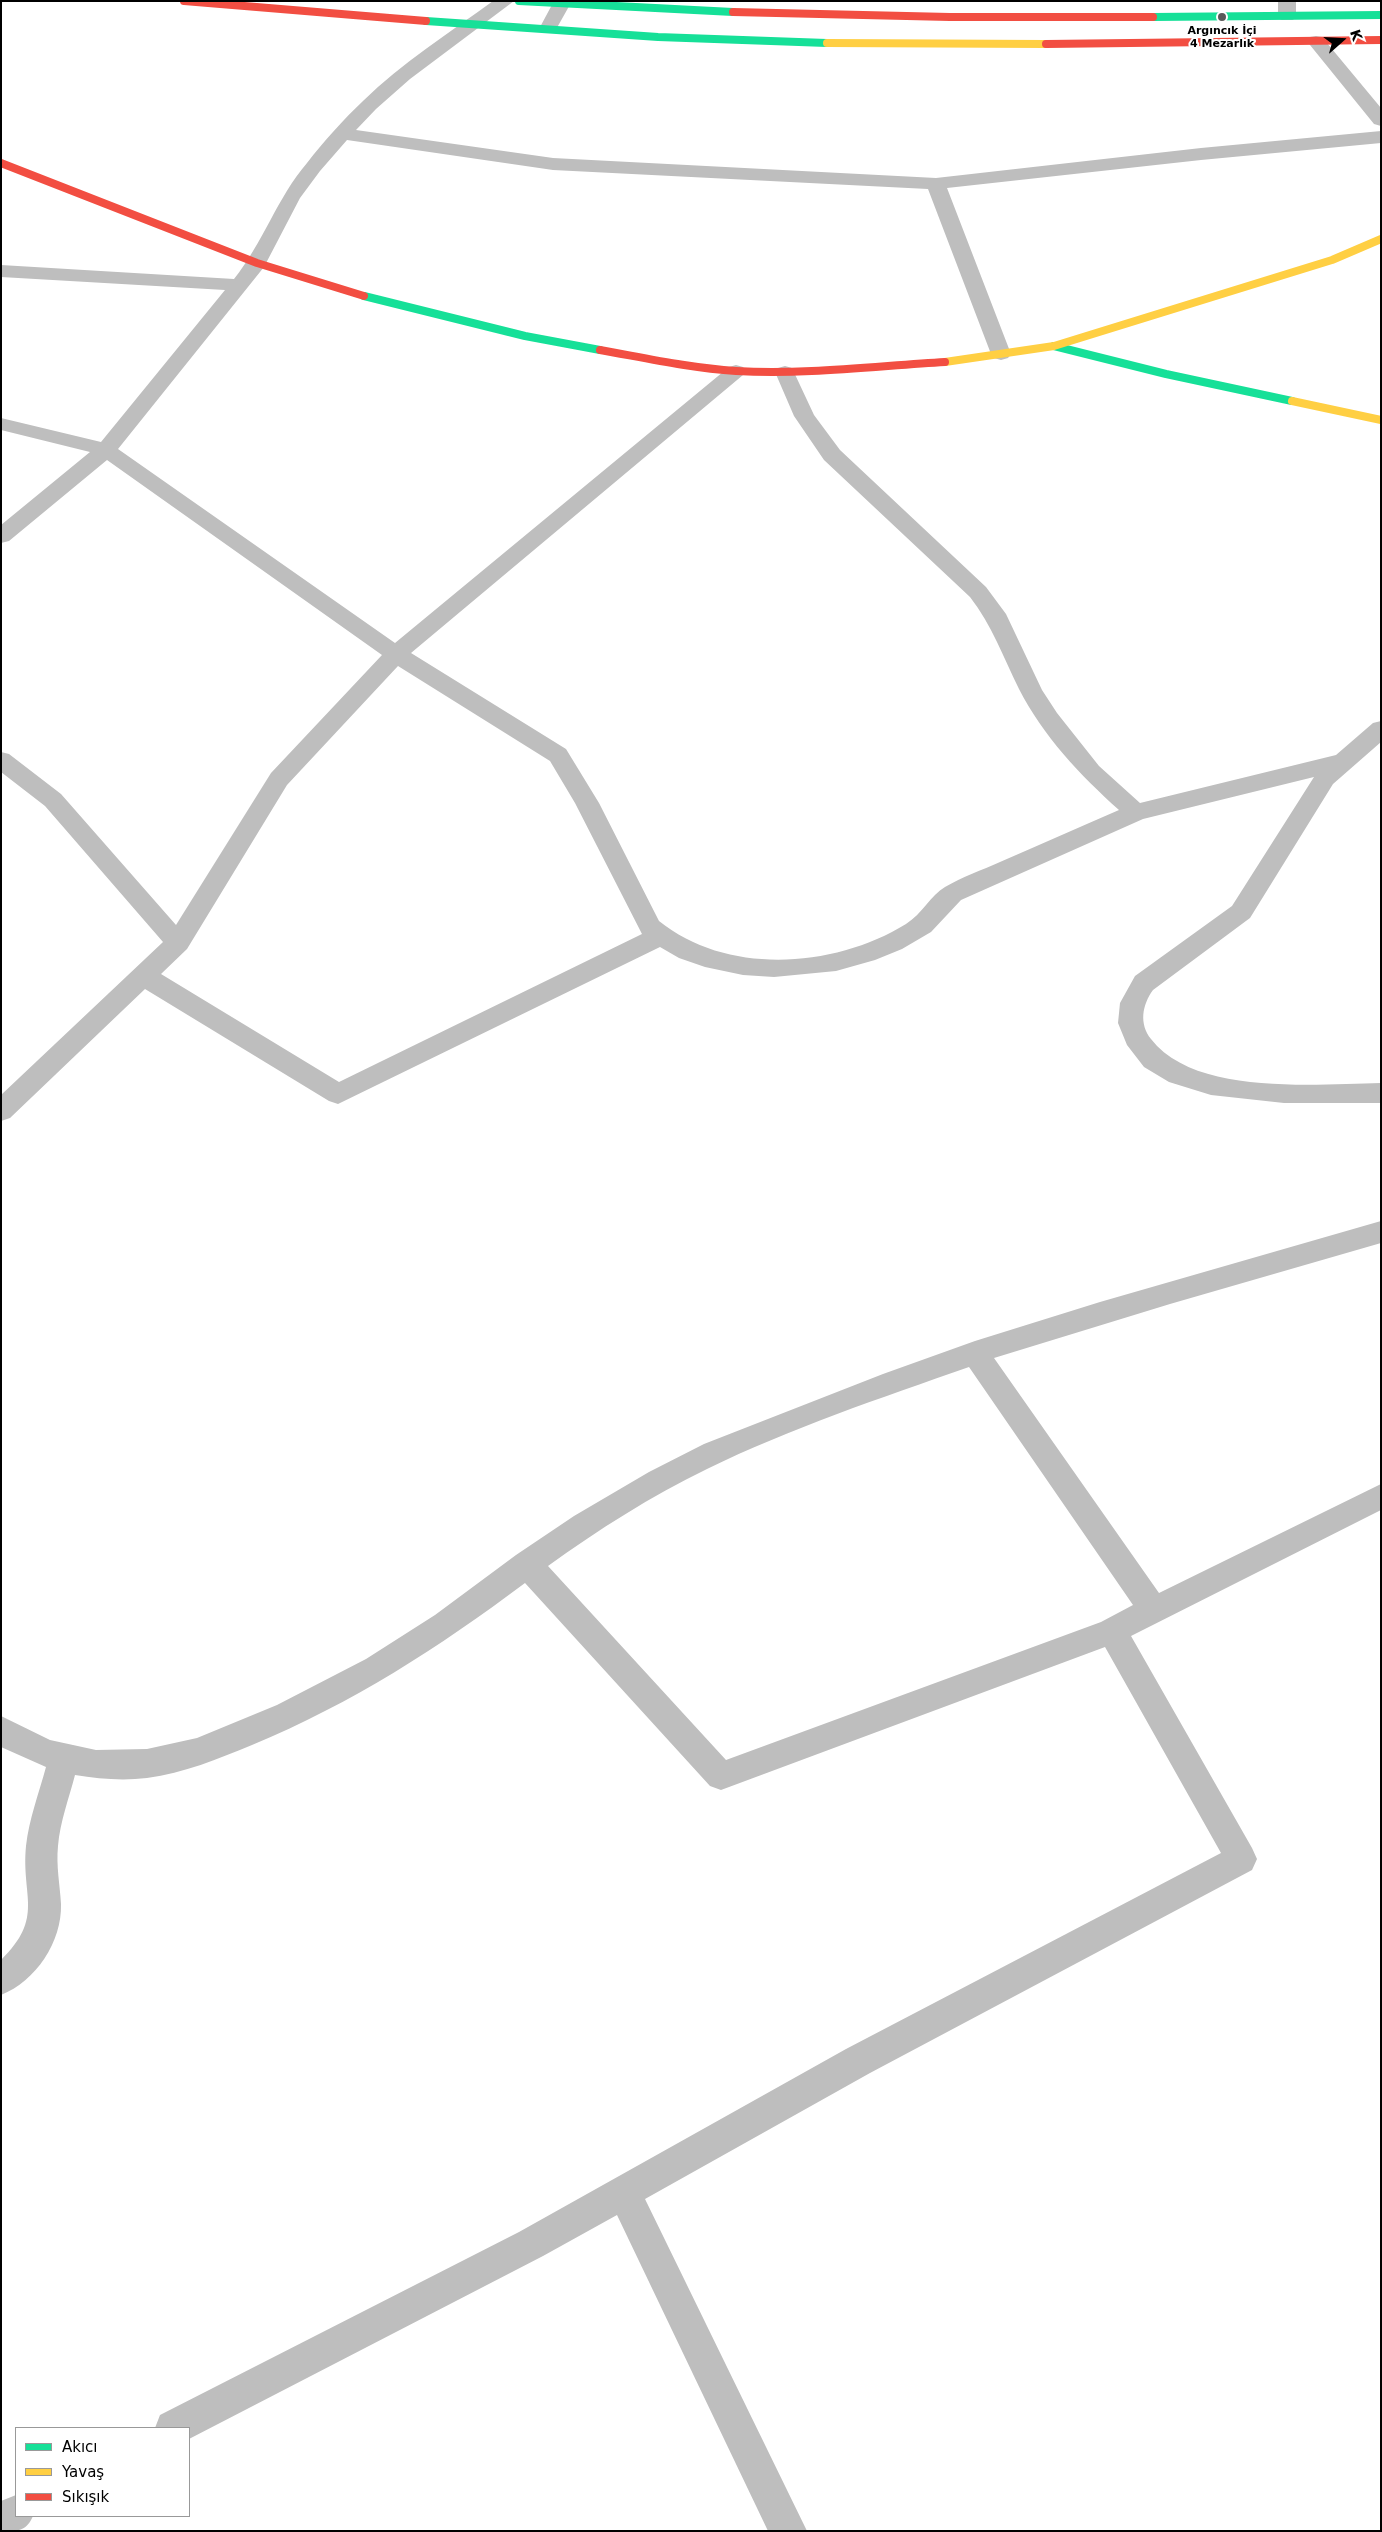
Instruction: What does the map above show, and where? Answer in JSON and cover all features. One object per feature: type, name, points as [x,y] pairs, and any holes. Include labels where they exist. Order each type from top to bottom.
[{"type":"street","points":[[184,1],[657,37],[846,42],[1381,40]]},
{"type":"street","points":[[1,536],[106,450],[257,264],[291,198],[313,166],[369,105],[404,75],[504,1]]},
{"type":"street","points":[[519,1],[900,17],[1287,9],[1381,15]]},
{"type":"street","points":[[548,29],[562,3]]},
{"type":"street","points":[[1316,41],[1381,120]]},
{"type":"street","points":[[342,134],[554,164],[936,184],[1201,154],[1381,137]]},
{"type":"street","points":[[1,164],[257,264],[355,294],[507,332],[656,360],[736,371],[785,372],[926,365],[1054,346],[1332,260],[1381,239]]},
{"type":"street","points":[[936,184],[1001,354]]},
{"type":"street","points":[[1,271],[239,285]]},
{"type":"street","points":[[1054,346],[1175,376],[1381,420]]},
{"type":"street","points":[[1,1111],[178,943],[279,779],[396,654],[736,371]]},
{"type":"street","points":[[785,372],[804,416],[832,455],[978,592],[999,622],[1019,668],[1049,719],[1091,772],[1136,812]]},
{"type":"street","points":[[1,424],[106,450],[396,654],[558,755],[588,803],[650,927],[688,952],[712,960],[735,964],[782,967],[837,962],[867,954],[894,943],[917,929],[937,912],[952,894],[1136,812],[1345,761]]},
{"type":"street","points":[[1381,729],[1325,778],[1241,912],[1144,983],[1134,996],[1129,1012],[1132,1029],[1138,1044],[1149,1056],[1172,1071],[1206,1084],[1256,1093],[1381,1093]]},
{"type":"street","points":[[1,760],[53,800],[178,943]]},
{"type":"street","points":[[144,976],[338,1094],[661,936]]},
{"type":"street","points":[[1,1730],[24,1746],[64,1760],[106,1766],[151,1764],[194,1753],[284,1716],[368,1672],[430,1635],[527,1564],[610,1507],[682,1467],[865,1392],[976,1353],[1106,1312],[1381,1232]]},
{"type":"street","points":[[976,1353],[1152,1609]]},
{"type":"street","points":[[527,1564],[721,1776],[1112,1631],[1152,1609],[1381,1496]]},
{"type":"street","points":[[175,2427],[531,2244],[858,2061],[1242,1859],[1112,1631]]},
{"type":"street","points":[[1,1979],[10,1975],[31,1952],[44,1925],[46,1907],[42,1846],[64,1760]]},
{"type":"street","points":[[624,2193],[788,2531]]},
{"type":"street","points":[[1,2524],[15,2514]]},
{"type":"traffic: fast","points":[[519,1],[733,12]]},
{"type":"traffic: fast","points":[[1153,17],[1381,15]]},
{"type":"traffic: fast","points":[[426,21],[658,37],[827,43]]},
{"type":"traffic: fast","points":[[364,296],[525,336],[600,350]]},
{"type":"traffic: fast","points":[[1054,346],[1166,374],[1292,401]]},
{"type":"traffic: slow","points":[[827,43],[1046,44]]},
{"type":"traffic: slow","points":[[945,362],[1054,346],[1332,260],[1381,239]]},
{"type":"traffic: slow","points":[[1292,401],[1381,420]]},
{"type":"traffic: jam","points":[[184,1],[426,21]]},
{"type":"traffic: jam","points":[[733,12],[950,17],[1153,17]]},
{"type":"traffic: jam","points":[[1046,44],[1381,40]]},
{"type":"traffic: jam","points":[[1,163],[257,263],[364,296]]},
{"type":"traffic: jam","points":[[600,350],[694,367],[736,371],[785,372],[945,362]]},
{"type":"place","name":"Argıncık İçi 4 Mezarlık","points":[[1222,17]]}]
